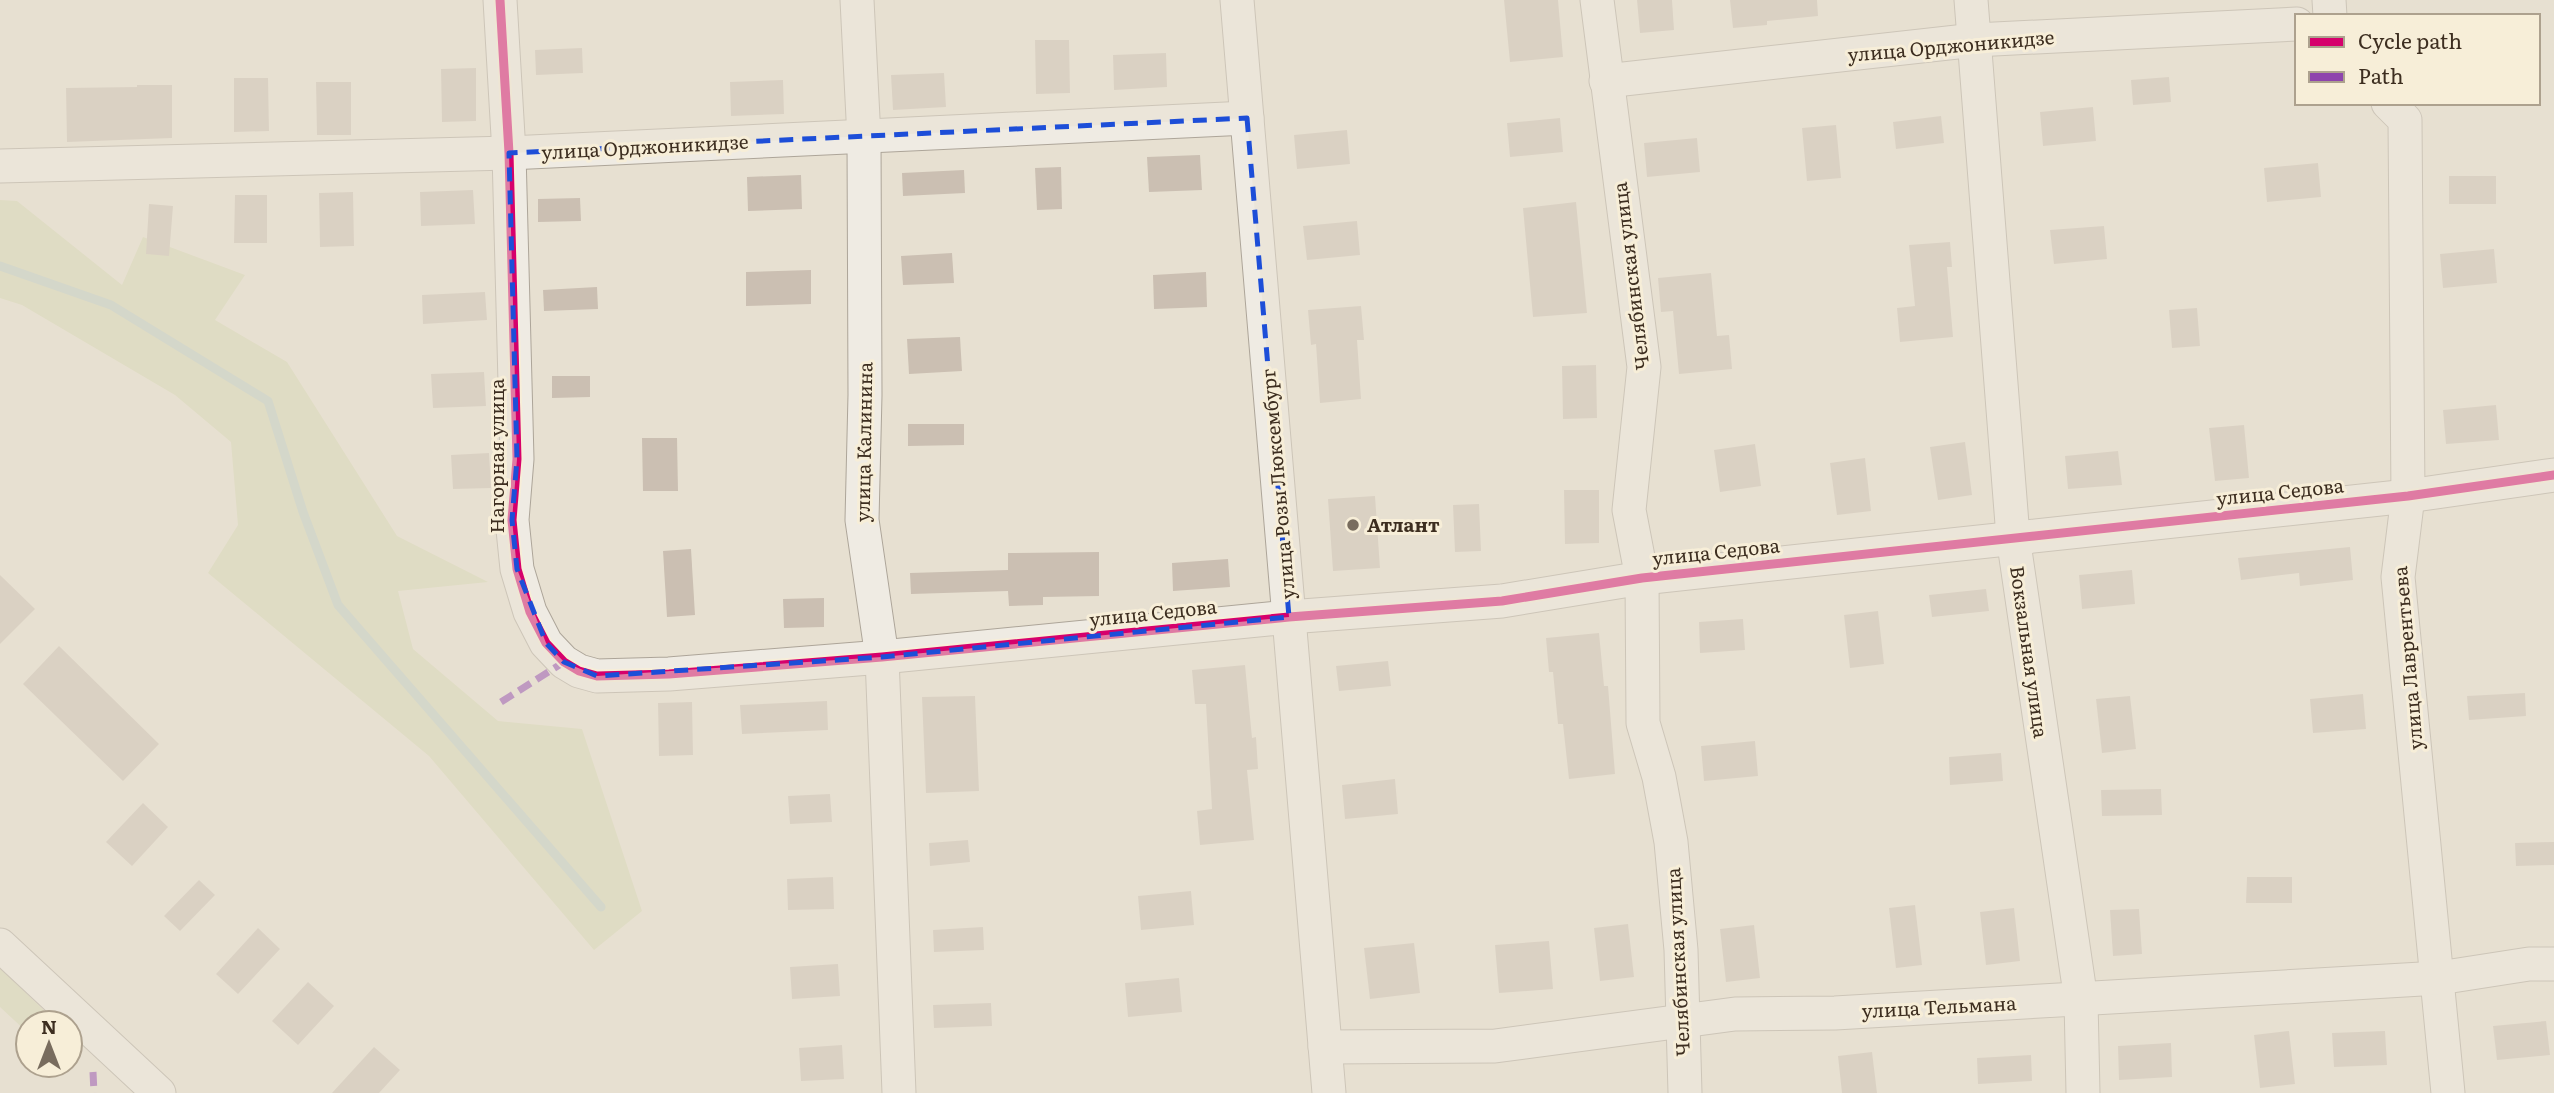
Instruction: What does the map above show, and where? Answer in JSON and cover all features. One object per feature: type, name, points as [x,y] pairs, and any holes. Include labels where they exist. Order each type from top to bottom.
[{"type":"street","name":"Нагорная улица","points":[[500,0],[509,153],[517,459],[512,520],[517,569],[530,612],[546,643],[564,662],[579,671],[597,676],[669,674],[882,657]]},
{"type":"street","name":"улица Калинина","points":[[857,0],[864,138],[865,395],[862,520],[882,657],[899,1093]]},
{"type":"street","name":"улица Розы Люксембург","points":[[1237,0],[1329,1093]]},
{"type":"street","name":"Челябинская улица","points":[[1597,0],[1644,367],[1629,510],[1642,578],[1643,723],[1659,777],[1671,842],[1681,950],[1685,1093]]},
{"type":"street","name":"Вокзальная улица","points":[[1971,0],[2012,537],[2081,1000],[2083,1093]]},
{"type":"street","name":"улица Орджоникидзе","points":[[1606,81],[1975,40],[2295,24]]},
{"type":"street","name":"улица Лаврентьева","points":[[2390,105],[2405,120],[2408,496],[2398,577],[2439,978],[2448,1093]]},
{"type":"street","name":"улица Орджоникидзе","points":[[0,166],[509,153],[1247,118]]},
{"type":"street","name":"улица Седова","points":[[882,657],[1289,617],[1502,601],[1642,578],[2408,496],[2554,475]]},
{"type":"street","points":[[0,945],[159,1093]]},
{"type":"street","name":"улица Тельмана","points":[[1325,1047],[1495,1046],[1735,1014],[1835,1013],[2081,1000],[2439,978],[2529,964],[2554,964]]},
{"type":"highlighted area","points":[[1247,118],[1289,617],[882,657],[597,676],[564,662],[546,643],[517,569],[512,520],[517,459],[509,153]]},
{"type":"green space","points":[[0,200],[17,201],[122,285],[143,237],[245,275],[215,320],[287,362],[397,536],[488,582],[398,591],[413,649],[498,721],[582,729],[642,911],[594,950],[429,756],[208,573],[238,525],[231,442],[175,395],[22,305],[0,298]]},
{"type":"green space","points":[[0,968],[42,1009],[14,1009],[14,1020],[0,1007]]},
{"type":"building","points":[[1504,0],[1558,0],[1563,57],[1510,62]]},
{"type":"building","points":[[1637,0],[1672,0],[1674,30],[1640,33]]},
{"type":"building","points":[[1730,0],[1817,0],[1818,16],[1767,21],[1767,25],[1733,28]]},
{"type":"building","points":[[1035,40],[1069,40],[1070,93],[1036,94]]},
{"type":"building","points":[[582,48],[583,73],[536,75],[535,50]]},
{"type":"building","points":[[1166,53],[1167,87],[1114,90],[1113,55]]},
{"type":"building","points":[[476,68],[476,121],[442,122],[441,69]]},
{"type":"building","points":[[944,73],[946,107],[893,110],[891,75]]},
{"type":"building","points":[[2169,77],[2171,102],[2133,105],[2131,80]]},
{"type":"building","points":[[234,78],[268,78],[269,131],[234,132]]},
{"type":"building","points":[[783,80],[784,114],[731,116],[730,82]]},
{"type":"building","points":[[316,82],[351,82],[351,135],[317,135]]},
{"type":"building","points":[[172,85],[172,138],[67,142],[66,88]]},
{"type":"building","points":[[2093,107],[2096,141],[2043,146],[2040,112]]},
{"type":"building","points":[[1941,116],[1944,143],[1896,149],[1893,122]]},
{"type":"building","points":[[1560,118],[1563,152],[1510,157],[1507,123]]},
{"type":"building","points":[[1836,125],[1841,178],[1807,181],[1802,128]]},
{"type":"building","points":[[1347,130],[1350,164],[1297,169],[1294,135]]},
{"type":"building","points":[[1697,138],[1700,172],[1647,177],[1644,143]]},
{"type":"building","points":[[1200,155],[1202,190],[1149,192],[1147,157]]},
{"type":"building","points":[[2318,163],[2321,197],[2267,202],[2264,168]]},
{"type":"building","points":[[1061,167],[1062,209],[1037,210],[1035,168]]},
{"type":"building","points":[[964,170],[965,193],[903,196],[902,173]]},
{"type":"building","points":[[801,175],[802,209],[748,211],[747,177]]},
{"type":"building","points":[[2449,176],[2496,176],[2496,204],[2449,204]]},
{"type":"building","points":[[473,190],[475,224],[421,226],[420,192]]},
{"type":"building","points":[[353,192],[354,246],[320,247],[319,193]]},
{"type":"building","points":[[235,195],[267,195],[267,243],[234,243]]},
{"type":"building","points":[[580,198],[581,221],[538,222],[538,199]]},
{"type":"building","points":[[1576,202],[1587,313],[1533,317],[1523,208]]},
{"type":"building","points":[[149,204],[173,206],[169,256],[146,254]]},
{"type":"building","points":[[1357,221],[1360,255],[1307,260],[1303,226]]},
{"type":"building","points":[[2104,226],[2107,259],[2054,264],[2050,230]]},
{"type":"building","points":[[1950,242],[1952,267],[1947,267],[1953,337],[1900,342],[1897,308],[1915,306],[1909,245]]},
{"type":"building","points":[[2494,249],[2497,283],[2443,288],[2440,254]]},
{"type":"building","points":[[952,253],[954,283],[903,285],[901,256]]},
{"type":"building","points":[[811,270],[811,304],[746,306],[746,272]]},
{"type":"building","points":[[1206,272],[1207,307],[1154,309],[1153,275]]},
{"type":"building","points":[[1711,273],[1717,336],[1729,335],[1732,369],[1679,374],[1673,311],[1661,312],[1658,278]]},
{"type":"building","points":[[597,287],[598,309],[544,311],[543,290]]},
{"type":"building","points":[[485,292],[487,320],[423,324],[422,295]]},
{"type":"building","points":[[1361,306],[1364,340],[1357,340],[1361,399],[1320,403],[1316,344],[1311,345],[1308,310]]},
{"type":"building","points":[[2197,308],[2200,346],[2172,348],[2169,310]]},
{"type":"building","points":[[960,337],[962,371],[909,374],[907,339]]},
{"type":"building","points":[[1596,365],[1597,418],[1563,419],[1562,366]]},
{"type":"building","points":[[484,372],[486,406],[433,408],[431,374]]},
{"type":"building","points":[[552,376],[590,376],[590,397],[552,398]]},
{"type":"building","points":[[2496,405],[2499,440],[2446,444],[2443,410]]},
{"type":"building","points":[[908,424],[964,424],[964,445],[908,446]]},
{"type":"building","points":[[2244,425],[2249,478],[2215,481],[2209,428]]},
{"type":"building","points":[[642,438],[677,438],[678,491],[643,491]]},
{"type":"building","points":[[1965,442],[1972,495],[1938,500],[1930,447]]},
{"type":"building","points":[[1755,444],[1761,486],[1720,492],[1714,450]]},
{"type":"building","points":[[2118,451],[2122,485],[2068,489],[2065,456]]},
{"type":"building","points":[[489,453],[491,488],[453,489],[451,455]]},
{"type":"building","points":[[1865,458],[1871,511],[1837,515],[1830,463]]},
{"type":"building","points":[[1564,490],[1599,490],[1599,543],[1565,544]]},
{"type":"building","points":[[1375,496],[1380,568],[1333,571],[1328,499]]},
{"type":"building","points":[[1479,504],[1481,551],[1455,552],[1453,505]]},
{"type":"building","points":[[2350,547],[2353,580],[2300,586],[2299,573],[2241,580],[2238,558]]},
{"type":"building","points":[[691,549],[695,615],[667,617],[663,551]]},
{"type":"building","points":[[1099,552],[1099,596],[1043,597],[1043,605],[1009,606],[1008,591],[911,594],[910,573],[1008,570],[1008,553]]},
{"type":"building","points":[[1228,559],[1230,587],[1173,591],[1172,563]]},
{"type":"building","points":[[2132,570],[2135,604],[2082,609],[2079,575]]},
{"type":"building","points":[[0,575],[35,609],[0,644]]},
{"type":"building","points":[[1986,589],[1989,611],[1932,617],[1929,595]]},
{"type":"building","points":[[824,598],[824,627],[784,628],[783,599]]},
{"type":"building","points":[[1878,611],[1884,664],[1850,668],[1844,615]]},
{"type":"building","points":[[1743,619],[1745,650],[1700,653],[1699,622]]},
{"type":"building","points":[[1599,633],[1604,686],[1608,686],[1615,774],[1569,779],[1563,724],[1558,724],[1553,672],[1549,672],[1546,638]]},
{"type":"building","points":[[59,646],[159,744],[123,781],[23,684]]},
{"type":"building","points":[[1388,661],[1391,686],[1339,691],[1336,666]]},
{"type":"building","points":[[1245,665],[1252,738],[1256,737],[1258,769],[1247,770],[1254,840],[1200,845],[1197,811],[1212,809],[1206,704],[1195,704],[1192,670]]},
{"type":"building","points":[[2525,693],[2526,716],[2469,720],[2467,696]]},
{"type":"building","points":[[2363,694],[2366,729],[2313,733],[2310,699]]},
{"type":"building","points":[[975,696],[979,791],[926,793],[922,697]]},
{"type":"building","points":[[2130,696],[2136,749],[2102,753],[2096,699]]},
{"type":"building","points":[[827,701],[828,730],[742,734],[740,705]]},
{"type":"building","points":[[692,702],[693,755],[659,756],[658,703]]},
{"type":"building","points":[[1755,741],[1758,776],[1704,781],[1701,746]]},
{"type":"building","points":[[2001,753],[2003,781],[1950,785],[1949,757]]},
{"type":"building","points":[[1395,779],[1398,814],[1345,819],[1342,785]]},
{"type":"building","points":[[2161,789],[2162,815],[2102,816],[2101,790]]},
{"type":"building","points":[[830,794],[832,822],[790,824],[788,796]]},
{"type":"building","points":[[143,803],[168,827],[132,866],[106,842]]},
{"type":"building","points":[[968,840],[970,862],[930,866],[929,843]]},
{"type":"building","points":[[2554,842],[2554,865],[2516,866],[2515,843]]},
{"type":"building","points":[[833,877],[834,909],[788,910],[787,879]]},
{"type":"building","points":[[2247,877],[2292,877],[2292,903],[2246,903]]},
{"type":"building","points":[[199,880],[215,895],[180,931],[164,916]]},
{"type":"building","points":[[1191,891],[1194,925],[1141,930],[1138,896]]},
{"type":"building","points":[[1915,905],[1922,965],[1896,968],[1889,908]]},
{"type":"building","points":[[2014,908],[2020,961],[1986,965],[1980,912]]},
{"type":"building","points":[[2139,909],[2142,954],[2113,956],[2110,910]]},
{"type":"building","points":[[1628,924],[1634,977],[1600,981],[1594,928]]},
{"type":"building","points":[[1754,925],[1760,978],[1726,982],[1720,929]]},
{"type":"building","points":[[983,927],[984,950],[934,952],[933,930]]},
{"type":"building","points":[[258,928],[280,949],[238,994],[216,974]]},
{"type":"building","points":[[1549,941],[1553,989],[1499,993],[1495,945]]},
{"type":"building","points":[[1414,943],[1420,993],[1370,999],[1364,948]]},
{"type":"building","points":[[838,964],[840,996],[792,999],[790,967]]},
{"type":"building","points":[[1179,978],[1182,1012],[1128,1017],[1125,983]]},
{"type":"building","points":[[308,982],[334,1006],[298,1045],[272,1021]]},
{"type":"building","points":[[991,1003],[992,1026],[934,1028],[933,1005]]},
{"type":"building","points":[[2546,1021],[2550,1055],[2497,1060],[2493,1026]]},
{"type":"building","points":[[2289,1031],[2295,1084],[2260,1088],[2254,1035]]},
{"type":"building","points":[[2385,1031],[2387,1065],[2334,1067],[2332,1033]]},
{"type":"building","points":[[2171,1043],[2172,1077],[2119,1080],[2118,1046]]},
{"type":"building","points":[[842,1045],[844,1079],[801,1081],[799,1048]]},
{"type":"building","points":[[374,1047],[400,1070],[379,1093],[332,1093]]},
{"type":"building","points":[[1872,1052],[1877,1093],[1842,1093],[1838,1056]]},
{"type":"building","points":[[2031,1055],[2032,1081],[1978,1084],[1977,1058]]},
{"type":"waterway","points":[[0,266],[111,305],[268,401],[303,512],[338,605],[601,907]]},
{"type":"marked path","points":[[501,702],[564,662]]},
{"type":"marked path","points":[[93,1072],[94,1093]]},
{"type":"cycle path","points":[[500,0],[509,153],[517,459],[512,520],[517,569],[530,612],[546,643],[564,662],[579,671],[597,676],[669,674],[882,657],[1289,617],[1502,601],[1642,578],[2408,496],[2554,475]]},
{"type":"place","name":"Атлант","points":[[1353,525]]}]
